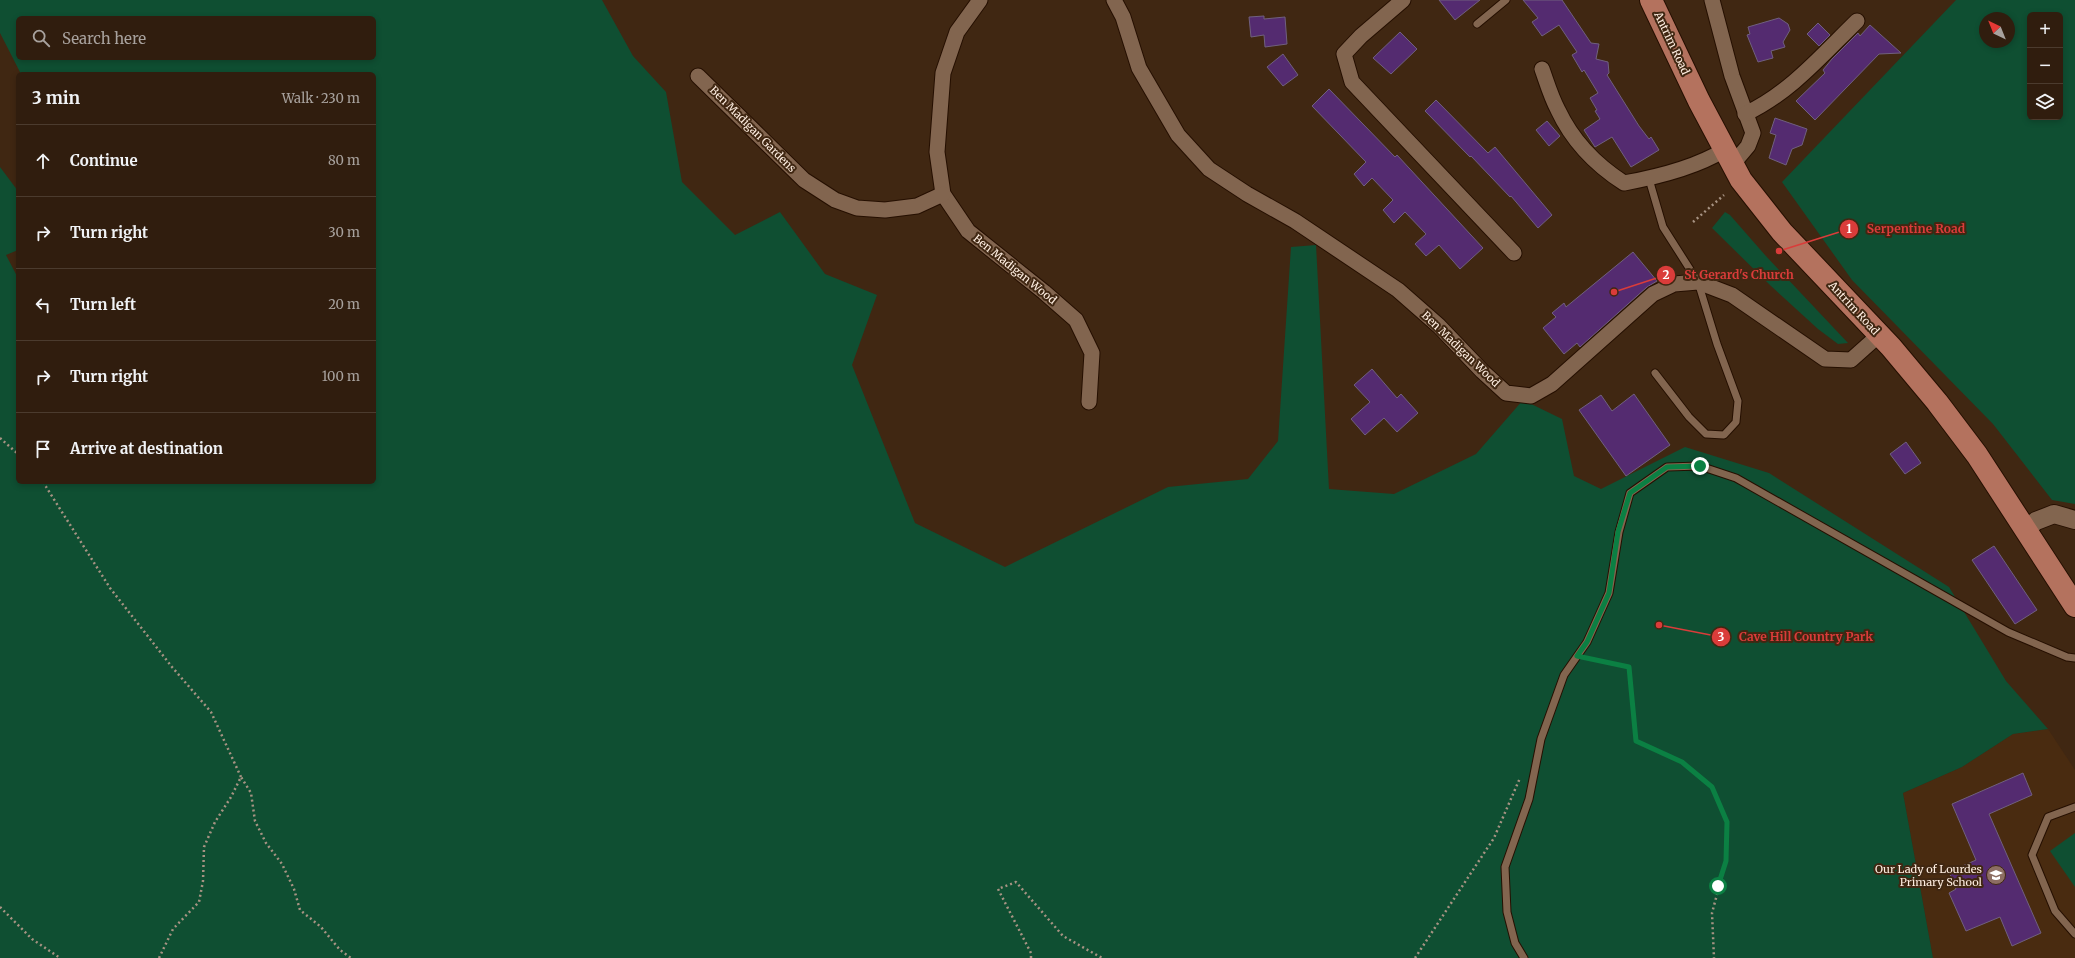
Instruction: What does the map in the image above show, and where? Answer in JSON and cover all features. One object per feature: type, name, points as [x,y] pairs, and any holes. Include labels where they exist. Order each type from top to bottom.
[{"type":"main road","name":"Antrim Road","points":[[1651,0],[1728,158],[1741,180],[1782,232],[1879,335],[1956,428],[2026,529],[2075,606]]},
{"type":"street","name":"Ben Madigan Wood","points":[[980,0],[957,32],[943,73],[937,152],[943,194],[968,231],[1044,292],[1076,320],[1092,353],[1088,402]]},
{"type":"street","name":"Ben Madigan Wood","points":[[1114,0],[1123,16],[1139,68],[1178,135],[1209,169],[1247,194],[1295,221],[1398,290],[1439,326],[1482,371],[1506,393],[1531,396],[1552,384],[1653,294],[1674,284],[1698,282],[1732,295],[1824,359],[1850,360],[1879,335]]},
{"type":"street","points":[[1403,0],[1361,36],[1344,54],[1352,82],[1514,254]]},
{"type":"street","points":[[1542,69],[1558,111],[1583,149],[1604,170],[1624,183],[1649,179],[1712,158],[1728,158],[1748,146],[1753,133],[1732,76],[1712,0]]},
{"type":"street","points":[[1745,114],[1765,105],[1790,86],[1857,21]]},
{"type":"street","name":"Ben Madigan Gardens","points":[[698,76],[804,180],[835,200],[857,208],[885,210],[917,206],[943,194]]},
{"type":"street","points":[[2026,529],[2036,521],[2054,514],[2075,520]]},
{"type":"lane","points":[[1477,24],[1506,0]]},
{"type":"lane","points":[[1649,179],[1663,227],[1698,282],[1717,344],[1738,401],[1736,422],[1724,435],[1706,434],[1689,417],[1656,373]]},
{"type":"lane","points":[[1524,958],[1515,943],[1507,912],[1505,867],[1529,799],[1541,739],[1564,675],[1587,642],[1609,593],[1618,532],[1630,493],[1667,467],[1700,466],[1736,478],[2008,632],[2067,657],[2075,658]]},
{"type":"lane","points":[[2075,807],[2048,817],[2032,855],[2055,911],[2075,934]]},
{"type":"path","points":[[1693,222],[1724,195]]},
{"type":"path","points":[[0,438],[16,452]]},
{"type":"path","points":[[44,484],[110,588],[172,667],[211,712],[240,777],[251,793],[255,821],[266,843],[282,864],[294,889],[300,910],[321,928],[340,950],[352,958]]},
{"type":"path","points":[[1577,656],[1629,667],[1636,741],[1682,762],[1712,787],[1727,822],[1726,861],[1712,913],[1714,958]]},
{"type":"path","points":[[1415,958],[1494,838],[1522,773]]},
{"type":"path","points":[[159,958],[174,929],[199,902],[204,847],[215,822],[231,797],[240,777]]},
{"type":"path","points":[[1031,958],[1031,953],[998,889],[1016,882],[1063,936],[1102,958]]},
{"type":"path","points":[[0,908],[32,939],[60,958]]},
{"type":"shaded area","name":"Our Lady of Lourdes Primary School","points":[[2048,729],[2075,770],[2075,958],[1933,958],[1903,793],[1962,767],[2013,734]]},
{"type":"green space","points":[[0,0],[602,0],[633,56],[666,92],[682,182],[735,235],[780,212],[825,274],[877,295],[852,365],[915,523],[1005,567],[1168,487],[1248,479],[1278,441],[1291,247],[1316,245],[1329,489],[1394,494],[1476,454],[1523,400],[1562,419],[1574,476],[1601,489],[1685,447],[1769,473],[1949,587],[2006,681],[2048,729],[2013,734],[1962,767],[1903,793],[1933,958],[0,958],[0,167],[16,188],[16,251],[6,255],[16,274],[16,484],[376,484],[376,72],[20,72],[0,33]]},
{"type":"green space","points":[[1956,0],[2075,0],[2075,504],[2052,500],[1993,424],[1852,280],[1782,182]]},
{"type":"green space","points":[[1725,212],[1730,215],[1765,255],[1848,343],[1838,344],[1818,329],[1771,286],[1712,228]]},
{"type":"green space","points":[[2075,833],[2075,887],[2050,851]]},
{"type":"building","points":[[1439,0],[1480,0],[1455,20]]},
{"type":"building","points":[[1523,0],[1562,0],[1591,43],[1599,44],[1596,59],[1608,62],[1609,73],[1607,75],[1639,126],[1649,139],[1651,137],[1659,150],[1631,167],[1612,137],[1595,147],[1584,130],[1600,119],[1590,98],[1598,93],[1584,70],[1582,72],[1572,55],[1577,52],[1559,25],[1542,36],[1532,22],[1538,18]]},
{"type":"building","points":[[1264,16],[1264,19],[1285,17],[1287,44],[1265,47],[1264,35],[1251,37],[1249,17]]},
{"type":"building","points":[[1779,18],[1788,24],[1790,30],[1783,42],[1785,47],[1771,51],[1773,58],[1758,62],[1747,35],[1750,34],[1748,27]]},
{"type":"building","points":[[1818,23],[1830,35],[1819,46],[1807,34]]},
{"type":"building","points":[[1870,25],[1901,53],[1879,54],[1815,120],[1796,101],[1825,73],[1823,70],[1832,59],[1858,33],[1860,36]]},
{"type":"building","points":[[1400,32],[1417,49],[1391,74],[1373,58]]},
{"type":"building","points":[[1283,54],[1298,75],[1283,86],[1267,67]]},
{"type":"building","points":[[1329,89],[1395,157],[1397,155],[1483,248],[1460,269],[1439,245],[1426,256],[1415,244],[1426,234],[1405,212],[1394,223],[1383,210],[1393,200],[1372,178],[1364,186],[1354,174],[1366,162],[1312,106]]},
{"type":"building","points":[[1436,100],[1488,153],[1495,147],[1552,215],[1538,228],[1511,196],[1510,197],[1425,111]]},
{"type":"building","points":[[1775,118],[1807,129],[1802,145],[1792,149],[1786,165],[1769,158],[1776,135],[1770,133]]},
{"type":"building","points":[[1547,121],[1560,136],[1549,146],[1536,130]]},
{"type":"building","points":[[1633,252],[1657,281],[1647,287],[1580,347],[1577,343],[1564,354],[1543,328],[1556,317],[1552,313],[1564,303],[1566,307]]},
{"type":"building","points":[[1372,369],[1397,398],[1401,394],[1418,413],[1397,432],[1384,418],[1365,435],[1351,419],[1370,402],[1354,385]]},
{"type":"building","points":[[1634,394],[1670,445],[1626,476],[1579,410],[1601,395],[1612,411]]},
{"type":"building","points":[[1906,442],[1921,463],[1905,474],[1890,454]]},
{"type":"building","points":[[1994,546],[2037,610],[2015,624],[1972,560]]},
{"type":"building","points":[[2023,773],[2032,795],[1989,814],[2041,933],[2012,946],[2000,917],[1966,931],[1949,893],[1956,889],[1949,872],[1976,860],[1952,804]]},
{"type":"place","name":"Serpentine Road","points":[[1779,251]]},
{"type":"place","name":"St Gerard's Church","points":[[1614,292]]},
{"type":"place","name":"Cave Hill Country Park","points":[[1659,625]]},
{"type":"place","name":"Our Lady of Lourdes Primary School","points":[[1996,875]]},
{"type":"route","points":[[1700,466],[1667,467],[1630,493],[1618,532],[1609,593],[1587,642],[1577,656],[1629,667],[1636,741],[1682,762],[1712,787],[1727,822],[1726,861],[1718,886]]}]
